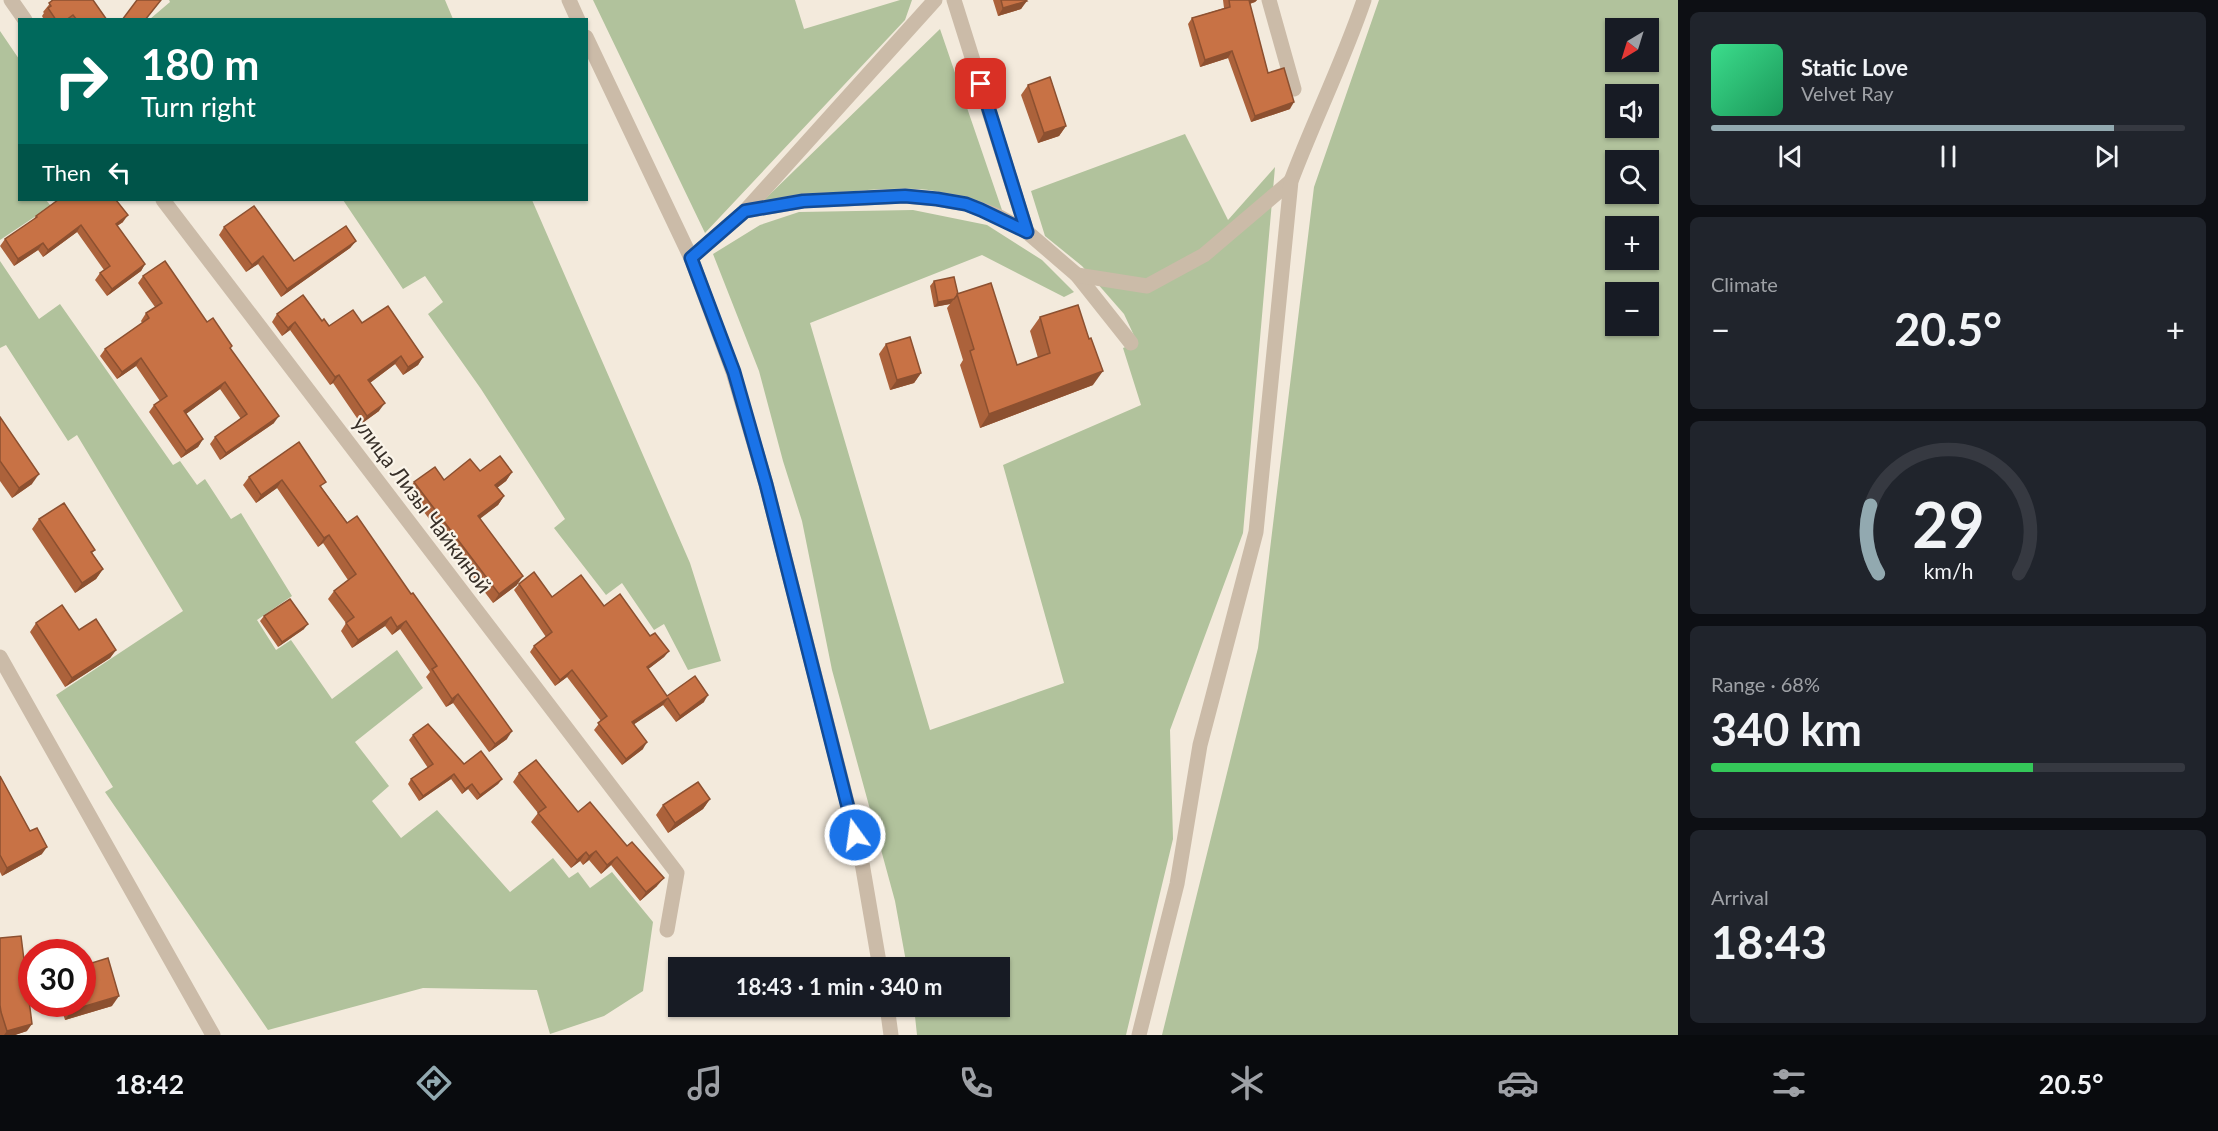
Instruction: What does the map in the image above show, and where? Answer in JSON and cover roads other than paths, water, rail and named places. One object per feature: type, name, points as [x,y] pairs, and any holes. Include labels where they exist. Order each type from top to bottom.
[{"type":"street","points":[[10,0],[24,18]]},
{"type":"street","points":[[569,0],[578,18]]},
{"type":"street","points":[[691,258],[745,211],[934,0]]},
{"type":"street","points":[[954,0],[1027,232]]},
{"type":"street","points":[[1269,0],[1294,89]]},
{"type":"street","points":[[1139,1035],[1176,884],[1200,745],[1256,532],[1292,181],[1308,137],[1349,46],[1364,0]]},
{"type":"street","points":[[588,40],[691,258],[734,372],[766,484],[861,857],[878,957]]},
{"type":"street","points":[[1077,275],[1147,286],[1204,255],[1292,181]]},
{"type":"street","points":[[745,211],[814,201],[905,196],[966,204],[996,215],[1027,232],[1077,275],[1131,343]]},
{"type":"street","name":"улица Лизы Чайкиной","points":[[164,201],[677,873],[667,930]]},
{"type":"street","points":[[0,657],[213,1035]]},
{"type":"street","points":[[889,1017],[891,1035]]}]
